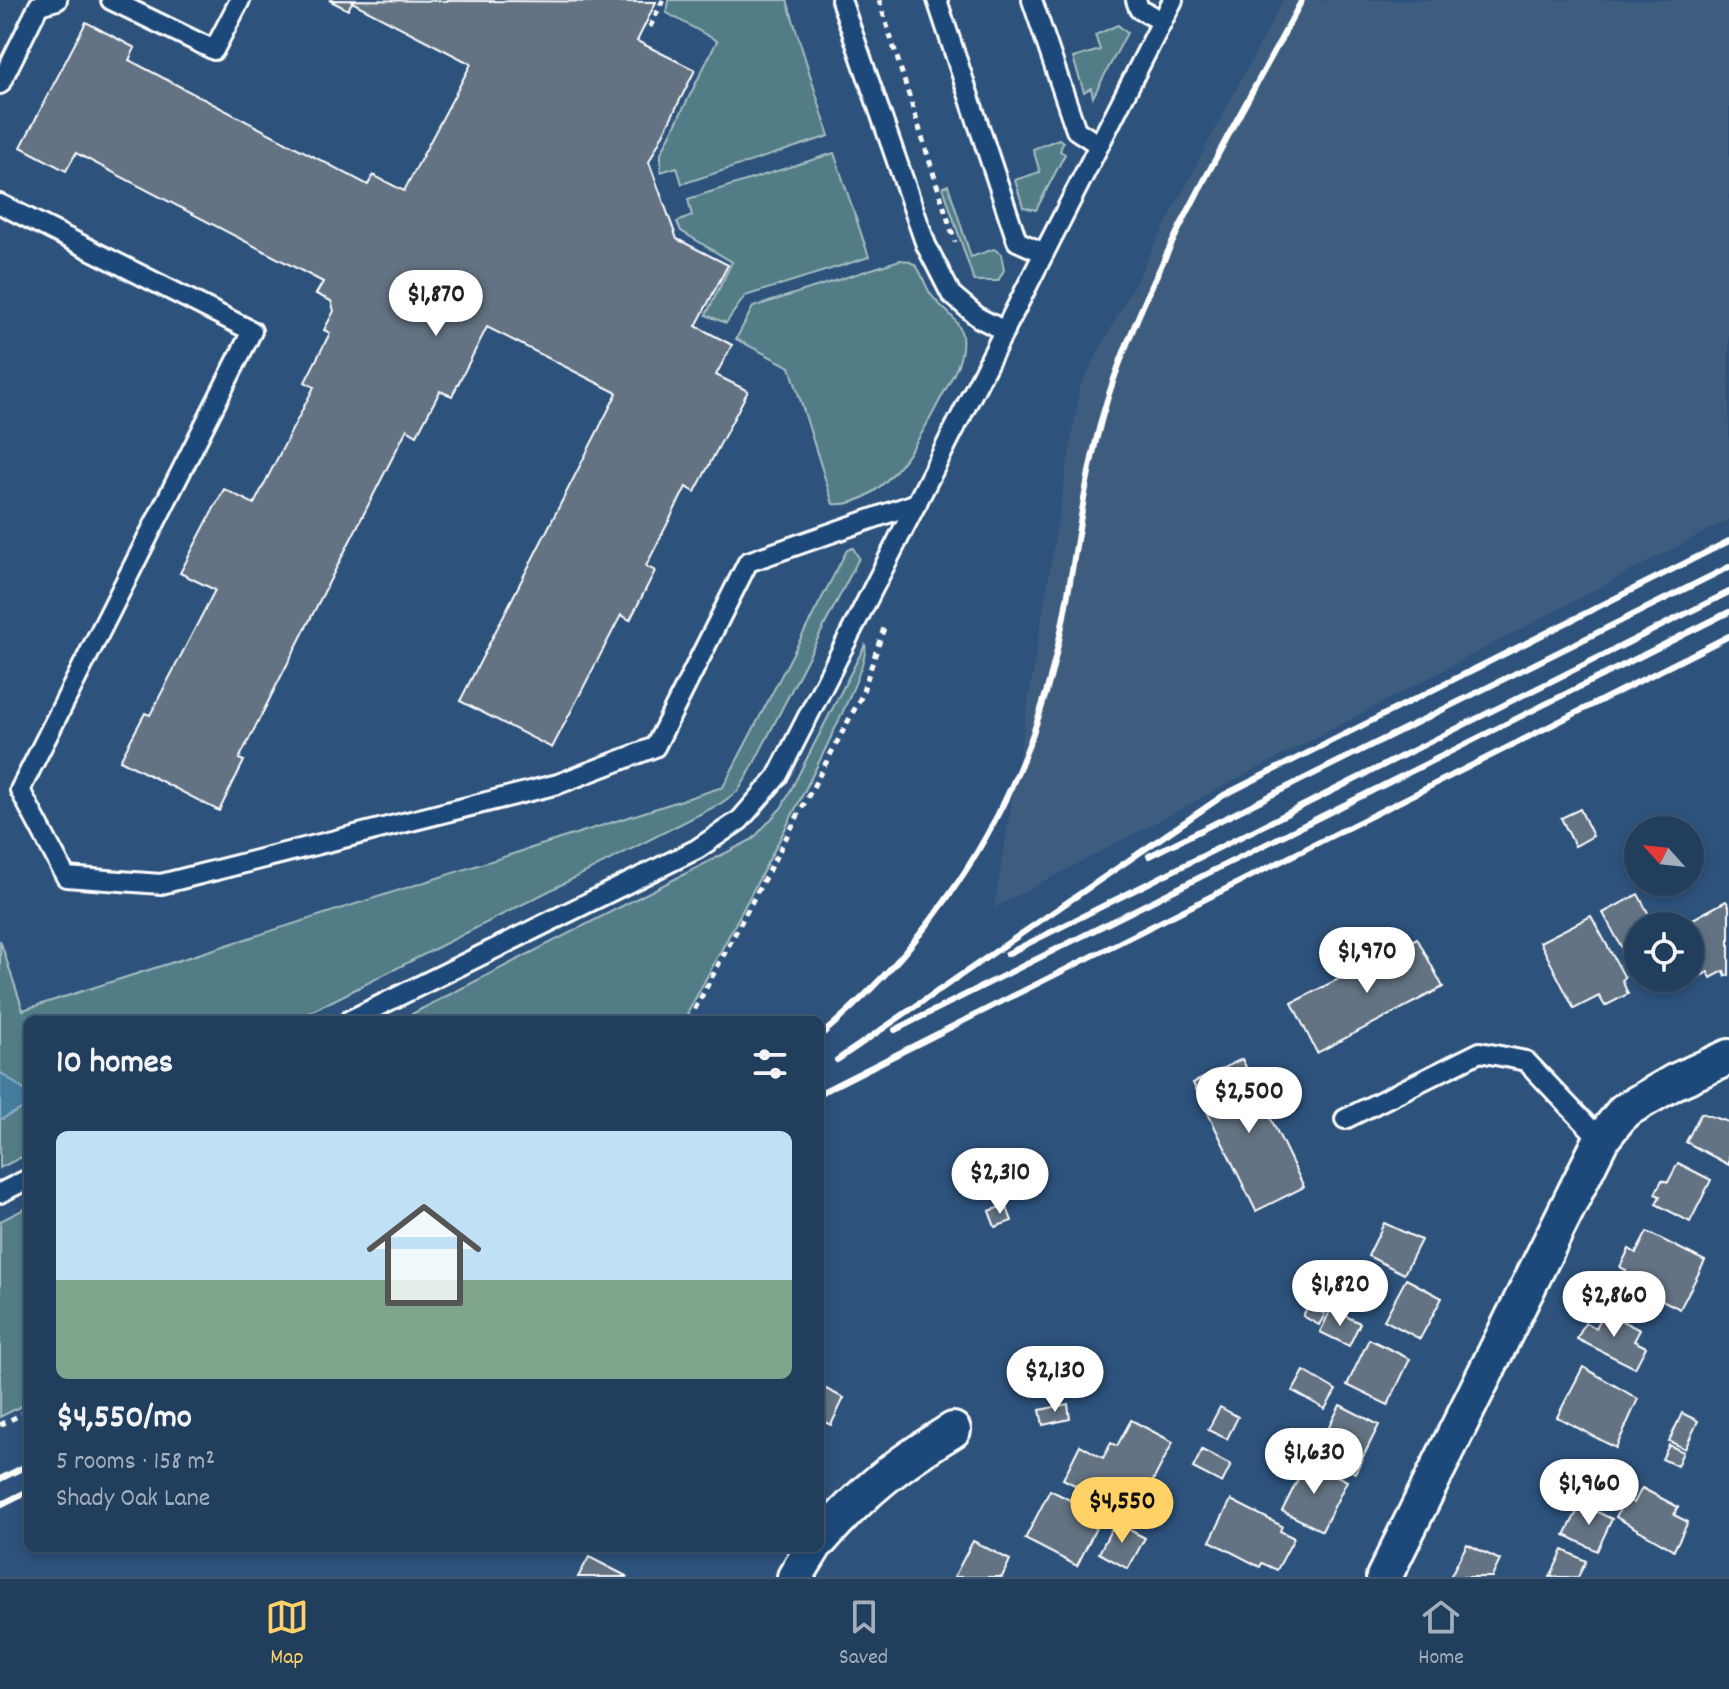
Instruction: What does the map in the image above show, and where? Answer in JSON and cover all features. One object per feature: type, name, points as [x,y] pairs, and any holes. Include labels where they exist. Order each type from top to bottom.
[{"type":"street","points":[[1384,1577],[1601,1140],[1624,1111],[1674,1082],[1729,1057]]},
{"type":"street","points":[[824,1535],[857,1498],[899,1463],[953,1430]]},
{"type":"street","points":[[795,1577],[811,1552]]},
{"type":"lane","points":[[0,84],[39,5],[57,0]]},
{"type":"lane","points":[[111,0],[214,50],[240,0]]},
{"type":"lane","points":[[841,0],[926,245],[951,294],[979,318],[1005,331]]},
{"type":"lane","points":[[937,0],[1017,241],[1044,253]]},
{"type":"lane","points":[[1032,0],[1076,130],[1099,145]]},
{"type":"lane","points":[[1136,0],[1139,9],[1162,21]]},
{"type":"lane","points":[[358,1016],[697,849],[740,820],[777,777],[1173,0]]},
{"type":"lane","points":[[0,204],[252,331],[20,790],[66,877],[161,884],[558,784],[655,747],[748,562],[917,503]]},
{"type":"lane","points":[[1345,1119],[1480,1052],[1526,1061],[1601,1140]]},
{"type":"lane","points":[[0,1193],[24,1181]]},
{"type":"path","points":[[650,27],[663,0]]},
{"type":"path","points":[[879,0],[958,252]]},
{"type":"path","points":[[691,1016],[861,697],[885,625]]},
{"type":"path","points":[[0,1425],[24,1413]]},
{"type":"shaded area","points":[[1283,0],[1729,0],[1729,519],[994,908],[1080,387]]},
{"type":"shaded area","points":[[0,1072],[24,1090],[24,1108],[0,1120]]},
{"type":"green space","points":[[669,0],[787,0],[829,136],[682,184],[677,167],[661,172],[661,153],[717,41],[667,13]]},
{"type":"green space","points":[[1118,25],[1127,33],[1093,97],[1091,88],[1084,92],[1073,58],[1100,50],[1095,35]]},
{"type":"green space","points":[[1059,139],[1063,142],[1060,151],[1065,154],[1036,210],[1023,207],[1015,180],[1040,172],[1033,149]]},
{"type":"green space","points":[[834,153],[869,257],[745,296],[726,323],[706,315],[732,262],[681,231],[677,222],[692,216],[688,199]]},
{"type":"green space","points":[[948,185],[971,257],[994,249],[1001,254],[1004,270],[998,281],[974,281],[943,187]]},
{"type":"green space","points":[[900,260],[917,267],[930,293],[957,323],[962,336],[959,361],[923,431],[899,467],[869,495],[852,502],[833,504],[790,367],[736,339],[753,307]]},
{"type":"green space","points":[[853,548],[859,558],[738,791],[720,804],[303,1016],[24,1016],[24,1156],[0,1168],[0,940],[23,1010],[723,787],[847,550]]},
{"type":"green space","points":[[865,645],[861,666],[845,708],[819,762],[686,1016],[408,1016],[753,839],[782,807]]},
{"type":"green space","points":[[24,1209],[24,1405],[0,1417],[0,1221]]},
{"type":"building","points":[[329,0],[656,2],[637,41],[695,70],[649,162],[677,239],[728,265],[696,326],[732,345],[716,375],[748,391],[695,492],[686,487],[646,566],[655,571],[630,620],[621,615],[552,748],[460,701],[617,393],[487,327],[452,396],[440,391],[417,435],[407,429],[239,759],[244,761],[219,811],[120,760],[145,713],[150,715],[215,590],[180,573],[224,489],[254,504],[314,387],[305,382],[330,333],[324,330],[334,311],[331,301],[316,294],[323,282],[76,153],[66,171],[21,147],[86,22],[135,48],[129,60],[368,185],[373,175],[404,191],[471,64],[352,2],[348,10]]},
{"type":"building","points":[[1580,809],[1593,836],[1575,846],[1561,818]]},
{"type":"building","points":[[1634,896],[1639,896],[1648,912],[1624,912],[1623,950],[1603,913]]},
{"type":"building","points":[[1726,901],[1729,906],[1729,975],[1726,976],[1724,971],[1711,978],[1708,972],[1704,974],[1704,913]]},
{"type":"building","points":[[1591,916],[1624,976],[1624,992],[1628,994],[1605,1006],[1599,996],[1574,1009],[1540,942]]},
{"type":"building","points":[[1417,938],[1443,987],[1317,1053],[1292,1003]]},
{"type":"building","points":[[1242,1059],[1304,1187],[1256,1211],[1193,1083]]},
{"type":"building","points":[[1701,1113],[1729,1122],[1729,1165],[1686,1142]]},
{"type":"building","points":[[1678,1163],[1711,1180],[1690,1222],[1656,1204],[1660,1196],[1655,1194],[1662,1180],[1668,1182]]},
{"type":"building","points":[[1006,1205],[1012,1221],[995,1227],[989,1211]]},
{"type":"building","points":[[1384,1223],[1421,1240],[1404,1274],[1368,1256]]},
{"type":"building","points":[[1647,1232],[1705,1261],[1680,1309],[1656,1297],[1652,1304],[1618,1287],[1626,1270],[1620,1267],[1629,1249],[1636,1253]]},
{"type":"building","points":[[1406,1279],[1442,1298],[1420,1339],[1384,1320]]},
{"type":"building","points":[[1308,1305],[1325,1314],[1319,1325],[1303,1316]]},
{"type":"building","points":[[1331,1309],[1360,1323],[1349,1346],[1320,1332]]},
{"type":"building","points":[[1604,1312],[1640,1330],[1634,1341],[1646,1347],[1635,1368],[1577,1339],[1585,1323],[1596,1328]]},
{"type":"building","points":[[1369,1339],[1410,1359],[1388,1405],[1347,1385]]},
{"type":"building","points":[[1583,1367],[1638,1399],[1616,1448],[1557,1417]]},
{"type":"building","points":[[1304,1371],[1336,1390],[1325,1409],[1293,1391]]},
{"type":"building","points":[[824,1388],[844,1398],[831,1425],[824,1422]]},
{"type":"building","points":[[1068,1404],[1070,1419],[1043,1425],[1040,1410]]},
{"type":"building","points":[[1340,1405],[1379,1425],[1355,1473],[1316,1453]]},
{"type":"building","points":[[1220,1407],[1238,1417],[1227,1439],[1208,1430]]},
{"type":"building","points":[[1682,1413],[1698,1421],[1685,1449],[1669,1441]]},
{"type":"building","points":[[1131,1420],[1173,1442],[1139,1508],[1110,1493],[1106,1501],[1063,1479],[1080,1445],[1103,1458],[1111,1443],[1117,1446]]},
{"type":"building","points":[[1669,1445],[1683,1452],[1677,1466],[1662,1459]]},
{"type":"building","points":[[1202,1450],[1231,1465],[1222,1483],[1193,1468]]},
{"type":"building","points":[[1307,1461],[1347,1481],[1322,1531],[1282,1511]]},
{"type":"building","points":[[1642,1488],[1678,1507],[1674,1515],[1688,1522],[1674,1550],[1616,1517],[1625,1498],[1634,1503]]},
{"type":"building","points":[[1050,1490],[1102,1516],[1077,1566],[1025,1539]]},
{"type":"building","points":[[1231,1500],[1282,1526],[1280,1531],[1294,1538],[1277,1570],[1262,1563],[1260,1567],[1210,1541]]},
{"type":"building","points":[[1581,1504],[1612,1519],[1597,1551],[1565,1535]]},
{"type":"building","points":[[1115,1522],[1145,1538],[1128,1569],[1099,1553]]},
{"type":"building","points":[[973,1541],[1010,1560],[1002,1577],[954,1577]]},
{"type":"building","points":[[1467,1544],[1500,1560],[1492,1577],[1450,1577]]},
{"type":"building","points":[[1563,1550],[1586,1561],[1578,1577],[1550,1577]]},
{"type":"building","points":[[589,1557],[628,1577],[578,1577]]},
{"type":"railway","points":[[824,1032],[859,1001],[929,923],[986,837],[1009,791],[1030,743],[1056,654],[1092,456],[1114,379],[1176,234],[1302,0]]},
{"type":"railway","points":[[837,1060],[1224,795],[1729,541]]},
{"type":"railway","points":[[1149,856],[1729,567]]},
{"type":"railway","points":[[1007,954],[1729,592]]},
{"type":"railway","points":[[895,1030],[1729,612]]},
{"type":"railway","points":[[824,1091],[1729,636]]},
{"type":"railway","points":[[0,1479],[24,1467]]},
{"type":"railway","points":[[0,1505],[24,1493]]}]
